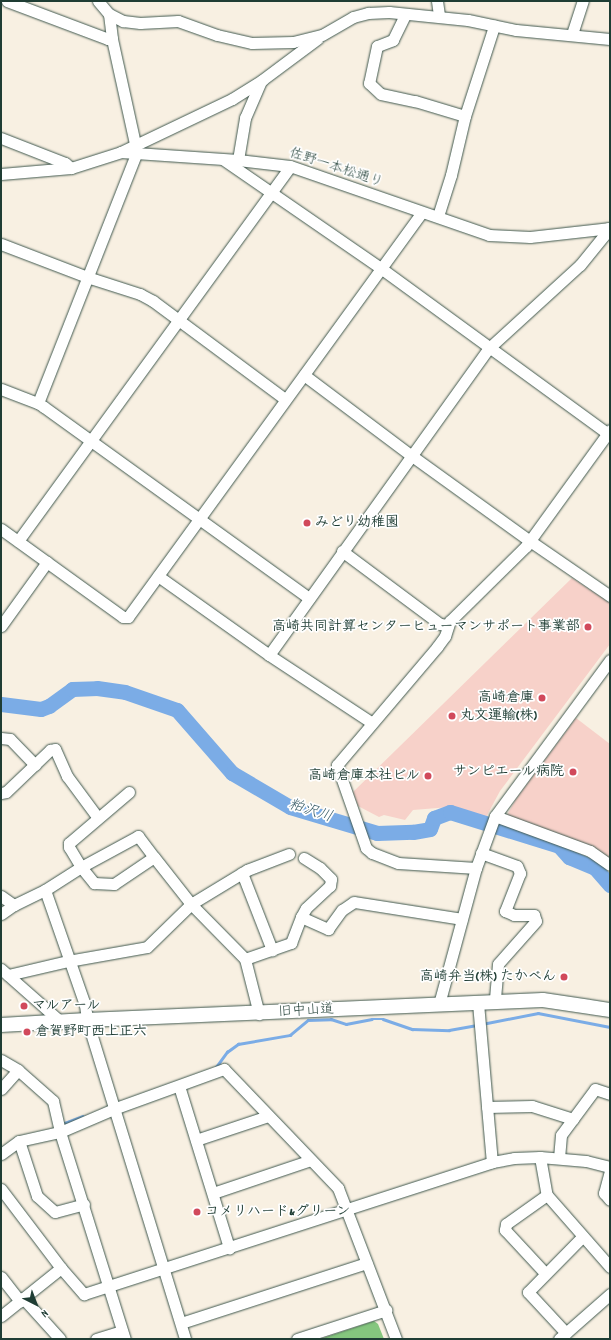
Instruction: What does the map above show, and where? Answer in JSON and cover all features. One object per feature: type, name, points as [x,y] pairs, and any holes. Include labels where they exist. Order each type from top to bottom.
[{"type":"main road","name":"旧中山道","points":[[1,1025],[543,1000],[610,1010]]},
{"type":"street","points":[[7,1],[108,39],[112,39]]},
{"type":"street","points":[[98,1],[109,14],[130,22],[178,21],[217,35],[252,43],[284,44],[322,35]]},
{"type":"street","points":[[438,1],[439,16]]},
{"type":"street","points":[[572,34],[583,1]]},
{"type":"street","points":[[135,149],[215,109],[262,80],[322,35],[353,17],[368,13],[388,12],[406,15],[439,16],[468,20],[516,30],[572,34],[610,39]]},
{"type":"street","points":[[38,403],[88,277],[135,149],[112,39],[109,14]]},
{"type":"street","points":[[406,15],[393,40],[377,46],[369,83],[382,94],[415,101],[465,116]]},
{"type":"street","points":[[438,216],[451,175],[465,116],[494,26]]},
{"type":"street","points":[[238,160],[245,118],[262,80]]},
{"type":"street","points":[[1,138],[65,163],[71,168]]},
{"type":"street","name":"佐野一本松通り","points":[[1,174],[71,168],[135,149],[290,166],[422,212],[438,216],[489,235],[530,237],[609,228]]},
{"type":"street","points":[[224,159],[382,269],[489,348],[609,433],[530,541],[454,616],[448,625],[445,636],[437,647],[337,765],[361,828],[366,848],[381,858],[398,863],[476,868]]},
{"type":"street","points":[[18,541],[273,192],[290,166]]},
{"type":"street","points":[[1,528],[123,617],[128,617],[422,212]]},
{"type":"street","points":[[269,655],[342,551],[489,348],[580,265],[609,228]]},
{"type":"street","points":[[1,244],[88,277],[140,294],[153,301],[285,399]]},
{"type":"street","points":[[304,374],[412,456],[530,541],[610,596]]},
{"type":"street","points":[[1,389],[38,403],[309,598]]},
{"type":"street","points":[[342,551],[440,624],[448,625]]},
{"type":"street","points":[[1,626],[47,562]]},
{"type":"street","points":[[158,576],[269,655],[372,723]]},
{"type":"street","points":[[439,1004],[476,868],[494,818],[610,660]]},
{"type":"street","points":[[1,738],[10,739],[35,765]]},
{"type":"street","points":[[1,793],[6,792],[50,750],[55,749],[67,776],[98,818]]},
{"type":"street","points":[[129,792],[69,842],[69,847],[81,867],[94,883],[114,884],[154,857]]},
{"type":"street","points":[[494,818],[590,851],[610,865]]},
{"type":"street","points":[[1,914],[14,904],[44,890],[81,867],[138,836],[191,904],[245,959],[259,1014]]},
{"type":"street","points":[[481,853],[517,866],[520,873],[505,911],[514,915],[534,915],[536,921],[498,964],[495,1002]]},
{"type":"street","points":[[4,972],[147,947],[191,904],[242,873],[289,854]]},
{"type":"street","points":[[245,959],[291,943],[306,908],[330,886],[330,879],[320,868],[304,858]]},
{"type":"street","points":[[242,873],[272,950]]},
{"type":"street","points":[[44,890],[68,961],[85,1005],[87,1020],[116,1108],[186,1339]]},
{"type":"street","points":[[1,896],[14,904]]},
{"type":"street","points":[[302,918],[328,929],[342,910],[354,902],[462,919]]},
{"type":"street","points":[[4,972],[62,1023]]},
{"type":"street","points":[[478,1003],[492,1162]]},
{"type":"street","points":[[1,1060],[18,1070],[53,1102],[60,1132],[84,1204],[123,1335],[96,1339]]},
{"type":"street","points":[[1,1154],[19,1141],[60,1132],[116,1108],[224,1069],[338,1188],[396,1339]]},
{"type":"street","points":[[1,1089],[18,1070]]},
{"type":"street","points":[[179,1086],[213,1193],[228,1248]]},
{"type":"street","points":[[559,1158],[561,1135],[595,1089],[610,1094]]},
{"type":"street","points":[[487,1108],[532,1106],[573,1119]]},
{"type":"street","points":[[196,1140],[268,1116]]},
{"type":"street","points":[[19,1141],[37,1196],[55,1212],[84,1204]]},
{"type":"street","points":[[540,1157],[547,1195],[610,1267]]},
{"type":"street","points":[[1,1189],[61,1268],[84,1294],[492,1162],[514,1158],[540,1157],[559,1158],[610,1167]]},
{"type":"street","points":[[213,1193],[311,1160]]},
{"type":"street","points":[[610,1171],[604,1193],[610,1200]]},
{"type":"street","points":[[546,1273],[505,1230],[506,1224],[547,1195]]},
{"type":"street","points":[[583,1236],[528,1292],[562,1336],[610,1294]]},
{"type":"street","points":[[181,1323],[366,1262]]},
{"type":"street","points":[[2,1314],[61,1268]]},
{"type":"street","points":[[1,1277],[21,1300],[60,1339]]},
{"type":"street","points":[[297,1339],[386,1310]]},
{"type":"shaded area","points":[[572,578],[610,603],[610,644],[500,791],[485,819],[450,807],[413,810],[405,820],[384,815],[379,817],[358,806],[353,792]]},
{"type":"shaded area","name":"サンピエール病院","points":[[576,718],[610,744],[610,859],[506,817],[516,799]]},
{"type":"green space","points":[[374,1321],[378,1324],[384,1339],[320,1339]]},
{"type":"waterway","name":"粕沢川","points":[[1,704],[41,709],[49,706],[72,689],[97,688],[125,692],[177,710],[232,773],[290,807],[377,833],[413,832],[430,829],[434,818],[450,812],[559,846],[569,857],[595,868],[610,885]]},
{"type":"waterway","points":[[482,1024],[538,1013],[610,1027]]},
{"type":"waterway","points":[[216,1067],[227,1052],[238,1044],[290,1035],[308,1020],[331,1019],[346,1024],[372,1019],[383,1019],[412,1029],[449,1030],[477,1025]]},
{"type":"waterway","points":[[62,1124],[83,1116]]},
{"type":"place","name":"みどり幼稚園","points":[[307,523]]},
{"type":"place","name":"高崎共同計算センターヒューマンサポート事業部","points":[[588,627]]},
{"type":"place","name":"高崎倉庫","points":[[542,698]]},
{"type":"place","name":"丸文運輸(株)","points":[[452,716]]},
{"type":"place","name":"サンピエール病院","points":[[573,772]]},
{"type":"place","name":"高崎倉庫本社ビル","points":[[428,776]]},
{"type":"place","name":"高崎弁当(株) たかべん","points":[[564,977]]},
{"type":"place","name":"マルアール","points":[[24,1006]]},
{"type":"place","name":"倉賀野町西上正六","points":[[27,1032]]},
{"type":"place","name":"コメリハード&グリーン","points":[[197,1212]]}]
